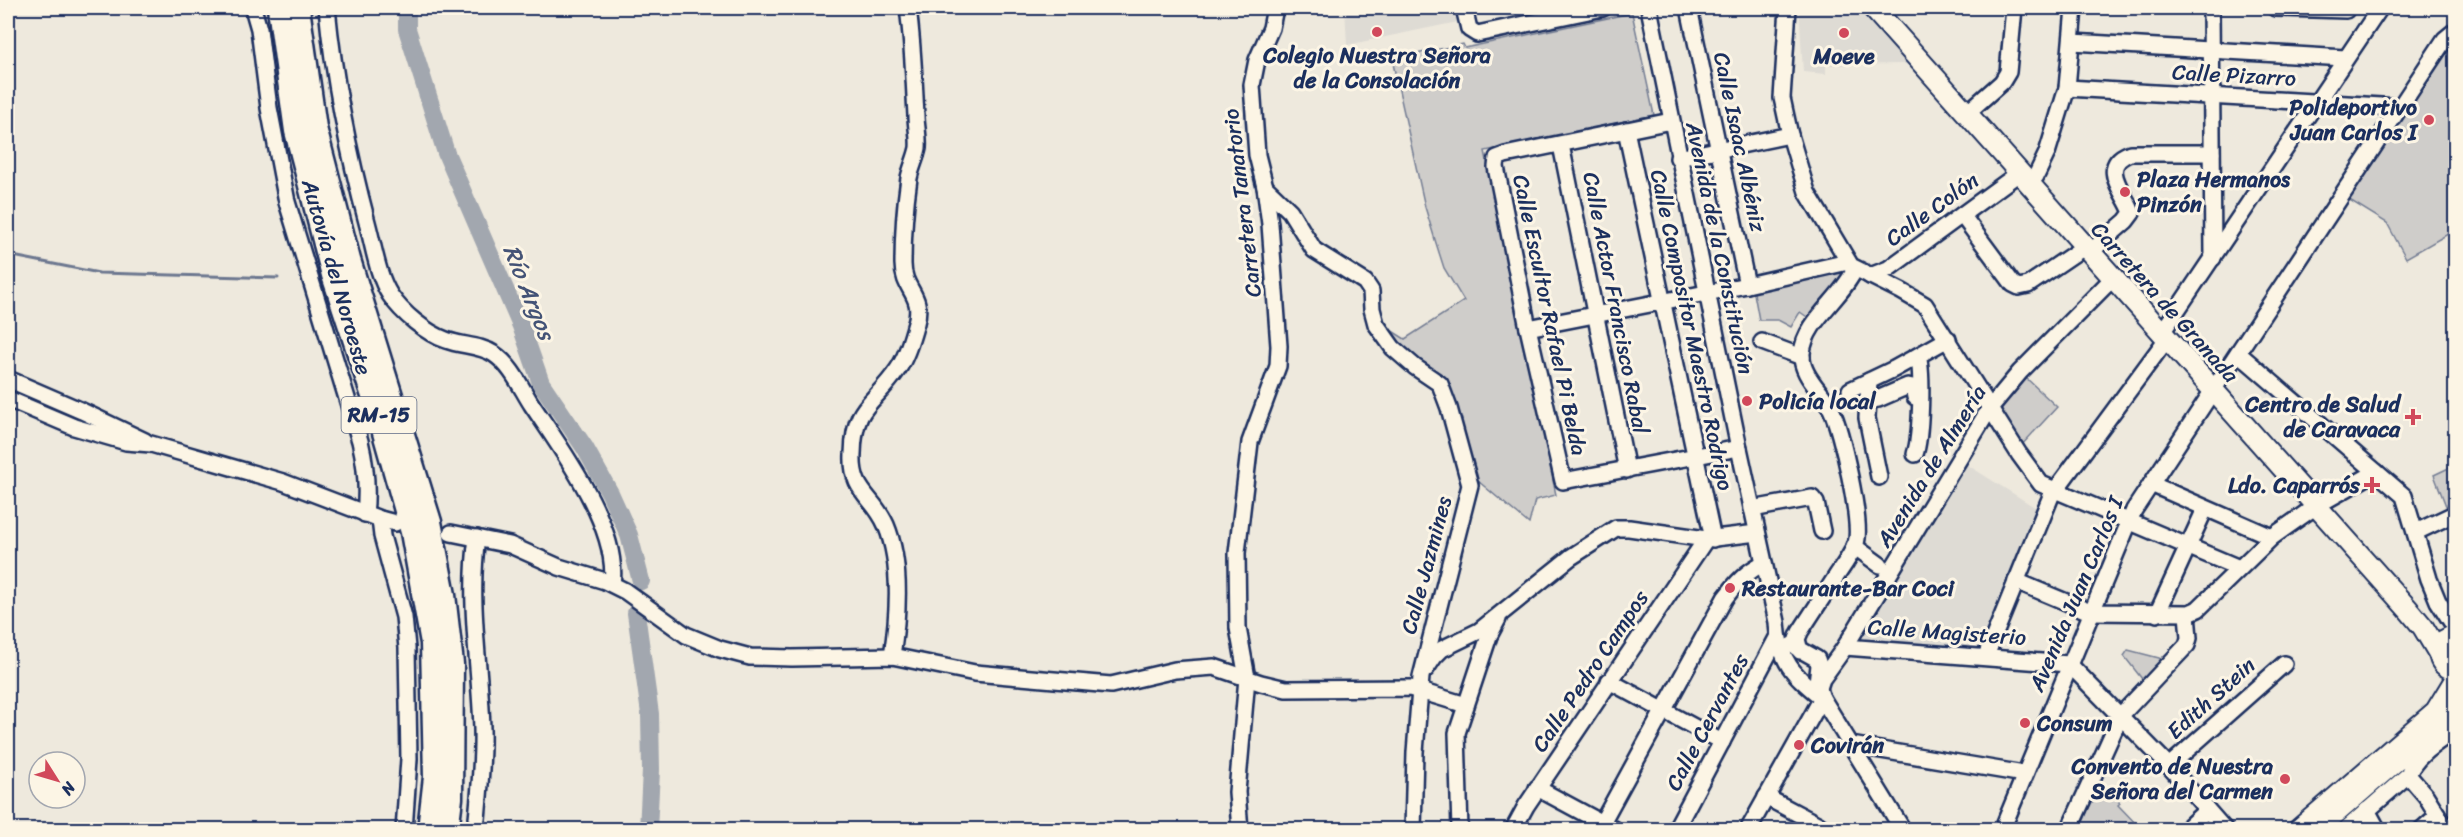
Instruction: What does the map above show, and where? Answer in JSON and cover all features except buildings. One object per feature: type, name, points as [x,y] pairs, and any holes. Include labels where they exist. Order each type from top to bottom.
[{"type":"highway","name":"Autovía del Noroeste","points":[[279,8],[296,131],[333,274],[378,411],[412,532],[432,643],[435,777],[429,830]]},
{"type":"highway","name":"Autovía del Noroeste","points":[[298,8],[315,128],[349,260],[430,522],[444,595],[452,664],[451,798],[447,830]]},
{"type":"main road","name":"Carretera de Granada","points":[[1881,12],[2163,337],[2423,627],[2451,653]]},
{"type":"main road","points":[[2298,830],[2430,716],[2449,706],[2451,653]]},
{"type":"street","points":[[253,8],[259,28],[269,108],[288,202],[360,441],[368,492],[365,514]]},
{"type":"street","points":[[327,8],[337,88],[354,175],[383,279],[391,296],[404,311],[429,332],[447,341],[487,350],[507,366],[570,459],[607,536],[614,571],[612,584]]},
{"type":"street","points":[[892,656],[897,608],[891,546],[887,527],[881,515],[855,480],[852,453],[858,416],[899,368],[918,312],[916,296],[903,279],[907,196],[912,164],[918,146],[915,61],[908,8]]},
{"type":"street","name":"Carretera Tanatorio","points":[[1240,830],[1237,792],[1247,678],[1238,628],[1237,553],[1250,442],[1278,366],[1279,346],[1270,224],[1265,187],[1257,155],[1252,85],[1257,60],[1271,28],[1275,8]]},
{"type":"street","points":[[1464,8],[1472,33],[1484,33],[1534,14],[1603,8]]},
{"type":"street","name":"Avenida de la Constitución","points":[[1649,8],[1678,158],[1782,653],[1795,674]]},
{"type":"street","name":"Calle Isaac Albéniz","points":[[1689,8],[1747,285]]},
{"type":"street","points":[[1788,8],[1781,86],[1790,135],[1807,192],[1851,266],[1925,305],[2036,480],[2054,491],[2239,568]]},
{"type":"street","points":[[1967,113],[2002,82],[2008,72],[2014,8]]},
{"type":"street","points":[[2024,178],[2036,176],[2047,153],[2067,88],[2074,8]]},
{"type":"street","points":[[2211,8],[2213,258]]},
{"type":"street","points":[[2275,8],[2345,9],[2367,26]]},
{"type":"street","points":[[1986,656],[2045,507],[2054,491],[2163,337],[2315,103],[2380,8]]},
{"type":"street","name":"Avenida Juan Carlos I","points":[[2002,830],[2129,522],[2151,484],[2399,107],[2445,39],[2456,30]]},
{"type":"street","points":[[2072,42],[2345,58]]},
{"type":"street","name":"Calle Pizarro","points":[[2067,88],[2399,107]]},
{"type":"street","points":[[1560,145],[1671,122]]},
{"type":"street","name":"Calle Compositor Maestro Rodrigo","points":[[1626,130],[1664,301],[1710,539]]},
{"type":"street","points":[[1678,158],[1790,135]]},
{"type":"street","name":"Calle Escultor Rafael Pi Belda","points":[[1560,145],[1497,158],[1496,167],[1528,328],[1563,481],[1626,470]]},
{"type":"street","name":"Calle Actor Francisco Rabal","points":[[1560,145],[1626,470]]},
{"type":"street","points":[[1962,215],[2013,284],[2021,287],[2087,250],[2126,221],[2132,213],[2115,183],[2116,166],[2122,158],[2130,153],[2212,153]]},
{"type":"street","name":"Calle Colón","points":[[1870,276],[1888,269],[1962,215],[2024,178]]},
{"type":"street","name":"Calle Jazmines","points":[[1265,187],[1290,211],[1314,250],[1365,282],[1371,291],[1376,324],[1393,348],[1415,367],[1437,380],[1443,390],[1470,485],[1417,686],[1413,830]]},
{"type":"street","points":[[1528,328],[1851,266]]},
{"type":"street","points":[[1803,652],[1797,639],[1800,632],[1854,546],[1857,527],[1849,476],[1836,423],[1831,409],[1807,373],[1802,357],[1813,326],[1844,289],[1851,266]]},
{"type":"street","name":"Avenida de Almería","points":[[1748,830],[1824,679],[1990,408],[2020,372],[2112,279]]},
{"type":"street","points":[[1850,390],[1948,339]]},
{"type":"street","points":[[1762,342],[1802,357]]},
{"type":"street","points":[[2238,353],[2404,496],[2451,653]]},
{"type":"street","points":[[1915,454],[1920,437],[1919,396],[1922,372],[1918,356]]},
{"type":"street","points":[[8,380],[128,431],[150,444]]},
{"type":"street","points":[[1869,381],[1867,401],[1870,442],[1879,477]]},
{"type":"street","points":[[1867,401],[1878,399],[1908,386],[1913,387],[1915,398],[1919,396]]},
{"type":"street","points":[[8,399],[74,427],[126,442],[150,444],[283,482],[365,514],[396,523]]},
{"type":"street","points":[[1626,470],[1739,448]]},
{"type":"street","points":[[2016,581],[2090,612],[2187,614],[2198,609],[2272,537],[2316,506],[2376,472]]},
{"type":"street","points":[[2151,484],[2272,537]]},
{"type":"street","points":[[1752,509],[1812,498],[1816,502],[1822,531]]},
{"type":"street","points":[[2157,614],[2205,509]]},
{"type":"street","points":[[2416,532],[2455,513]]},
{"type":"street","points":[[380,519],[382,536],[404,617],[407,648],[409,759],[404,830]]},
{"type":"street","points":[[1417,686],[1434,657],[1449,646],[1473,634],[1571,557],[1616,528],[1710,539],[1757,533]]},
{"type":"street","points":[[451,532],[510,545],[559,567],[612,584],[686,635],[737,654],[771,658],[892,656],[1002,677],[1027,676],[1111,685],[1175,670],[1214,667],[1286,689],[1417,686],[1466,705]]},
{"type":"street","points":[[476,830],[482,729],[474,614],[474,559],[477,538]]},
{"type":"street","name":"Calle Pedro Campos","points":[[1513,830],[1537,788],[1609,681],[1710,539]]},
{"type":"street","points":[[1854,546],[1880,565]]},
{"type":"street","points":[[1537,788],[1605,827],[1664,710],[1725,598],[1738,580],[1764,563]]},
{"type":"street","points":[[1460,830],[1456,740],[1486,645],[1493,627],[1506,610]]},
{"type":"street","points":[[2069,830],[2121,716],[2187,645],[2189,638],[2187,614]]},
{"type":"street","points":[[1778,629],[1791,644],[1816,659],[1851,745],[1903,830]]},
{"type":"street","name":"Calle Cervantes","points":[[1675,830],[1764,664],[1778,629]]},
{"type":"street","points":[[1473,634],[1480,634],[1486,645]]},
{"type":"street","points":[[1429,640],[1449,646]]},
{"type":"street","name":"Calle Magisterio","points":[[1845,647],[2069,664]]},
{"type":"street","points":[[1764,664],[1782,653],[1803,652]]},
{"type":"street","points":[[1795,674],[1794,659],[1803,652]]},
{"type":"street","points":[[2069,664],[2169,766],[2224,830]]},
{"type":"street","name":"Edith Stein","points":[[2169,766],[2284,664]]},
{"type":"street","points":[[1795,674],[1824,679]]},
{"type":"street","points":[[1795,674],[1807,681],[1824,679]]},
{"type":"street","points":[[1609,681],[1722,742]]},
{"type":"street","points":[[2320,830],[2449,706]]},
{"type":"street","points":[[2345,830],[2408,775],[2411,767],[2421,756],[2456,729]]},
{"type":"street","points":[[1851,745],[2024,774]]},
{"type":"street","points":[[2408,775],[2426,796],[2447,830]]},
{"type":"street","points":[[1766,797],[1819,825]]},
{"type":"street","points":[[2185,830],[2207,810]]},
{"type":"street","points":[[2367,810],[2378,830]]},
{"type":"street","points":[[2421,830],[2438,815]]},
{"type":"shaded area","name":"Colegio Nuestra Señora de la Consolación","points":[[1345,8],[1464,8],[1467,20],[1347,45]]},
{"type":"shaded area","name":"Moeve","points":[[1799,8],[1865,8],[1911,59],[1905,64],[1826,65],[1826,74],[1803,72]]},
{"type":"shaded area","points":[[1632,13],[1654,115],[1485,151],[1556,495],[1535,500],[1529,524],[1469,471],[1449,398],[1405,355],[1386,327],[1405,339],[1464,301],[1444,268],[1425,207],[1392,59],[1463,44],[1465,48]]},
{"type":"shaded area","name":"Polideportivo Juan Carlos I","points":[[2455,41],[2455,230],[2406,258],[2387,223],[2348,199]]},
{"type":"shaded area","points":[[1842,269],[1847,271],[1813,321],[1800,312],[1791,327],[1778,320],[1759,320],[1753,288]]},
{"type":"shaded area","points":[[2024,376],[2057,407],[2019,448],[1996,411]]},
{"type":"shaded area","points":[[1966,464],[2036,508],[1979,649],[1857,641]]},
{"type":"shaded area","points":[[2455,465],[2455,502],[2446,506],[2434,475]]},
{"type":"shaded area","points":[[2128,650],[2159,658],[2167,663],[2146,684],[2124,656]]},
{"type":"shaded area","points":[[2099,782],[2120,803],[2118,805],[2141,829],[2080,830]]},
{"type":"waterway","name":"Río Argos","points":[[407,8],[407,29],[446,153],[521,326],[541,383],[585,448],[610,493],[629,535],[641,581]]},
{"type":"waterway","points":[[8,255],[99,273],[278,278]]},
{"type":"waterway","name":"Río Argos","points":[[636,613],[650,714],[651,770],[648,830]]},
{"type":"place","name":"Colegio Nuestra Señora de la Consolación","points":[[1377,32]]},
{"type":"place","name":"Moeve","points":[[1844,33]]},
{"type":"place","name":"Polideportivo Juan Carlos I","points":[[2429,120]]},
{"type":"place","name":"Plaza Hermanos Pinzón","points":[[2125,192]]},
{"type":"place","name":"Policía local","points":[[1747,401]]},
{"type":"place","name":"Centro de Salud de Caravaca","points":[[2413,417]]},
{"type":"place","name":"Ldo. Caparrós","points":[[2372,485]]},
{"type":"place","name":"Restaurante-Bar Coci","points":[[1730,588]]},
{"type":"place","name":"Consum","points":[[2025,723]]},
{"type":"place","name":"Covirán","points":[[1799,745]]},
{"type":"place","name":"Convento de Nuestra Señora del Carmen","points":[[2285,779]]}]
